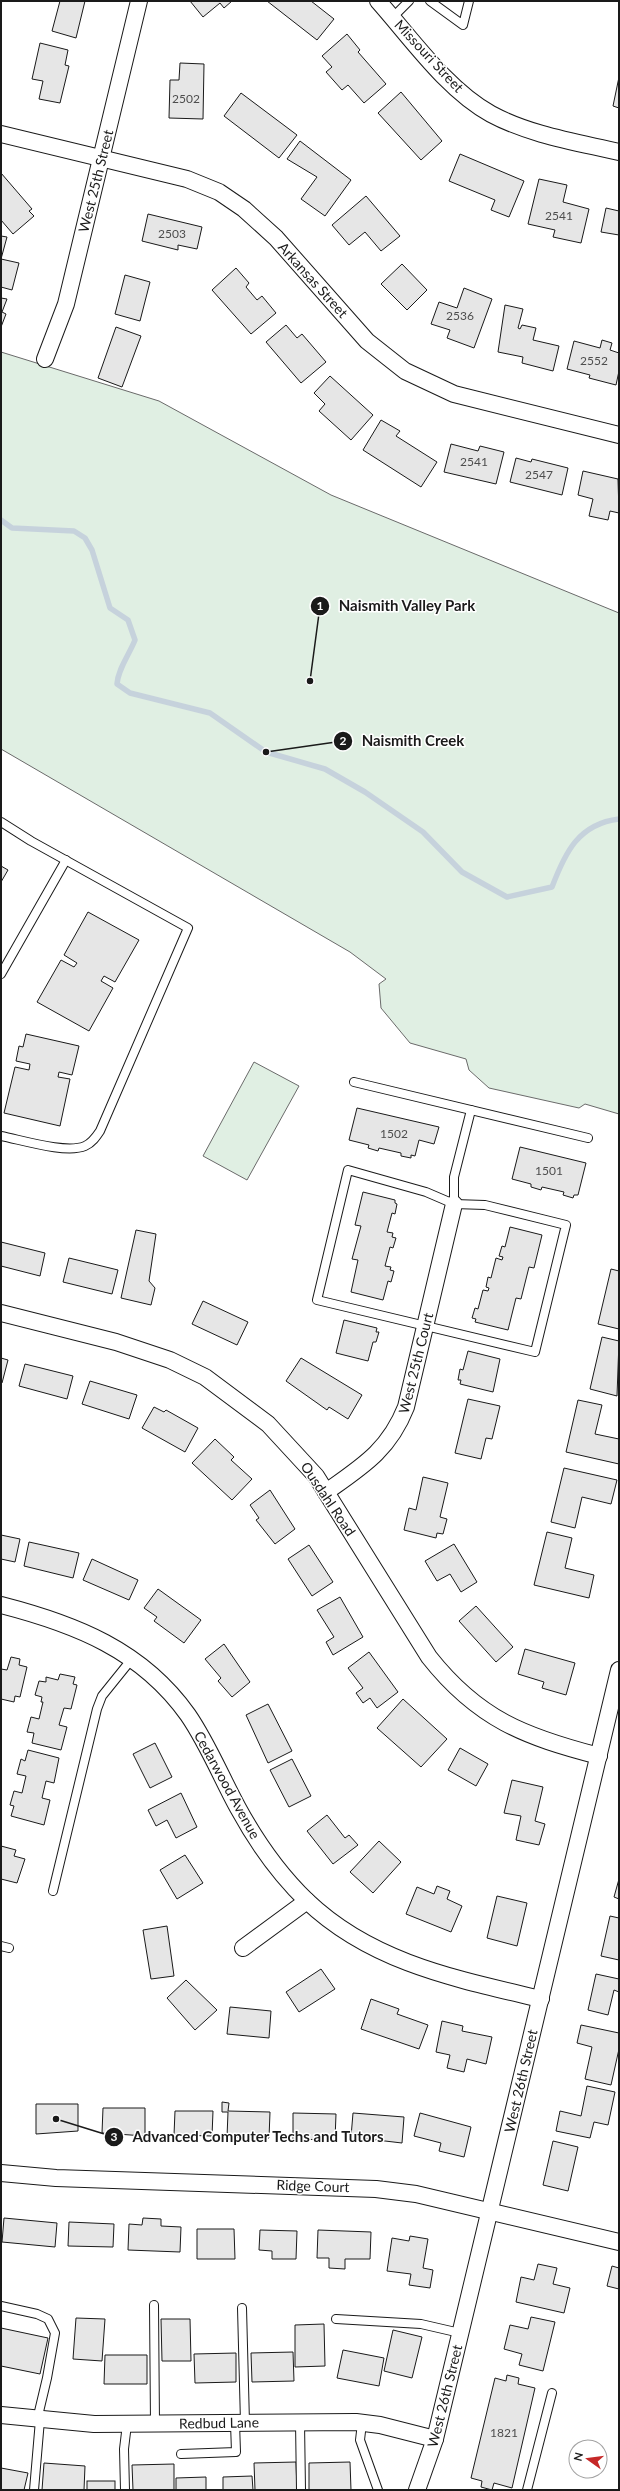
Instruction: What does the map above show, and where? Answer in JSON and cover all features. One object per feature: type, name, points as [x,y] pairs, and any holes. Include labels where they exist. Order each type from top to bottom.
[{"type":"street","name":"West 25th Street","points":[[45,359],[66,304],[139,1]]},
{"type":"street","name":"Missouri Street","points":[[378,1],[452,84],[491,114],[540,133],[619,152]]},
{"type":"street","name":"Arkansas Street","points":[[1,134],[187,179],[219,192],[238,205],[276,238],[367,341],[400,368],[429,384],[454,394],[619,435]]},
{"type":"street","name":"West 25th Court","points":[[326,1492],[370,1461],[385,1446],[398,1428],[406,1407],[454,1204]]},
{"type":"street","name":"Ousdahl Road","points":[[1,1313],[142,1350],[205,1377],[268,1424],[316,1476],[429,1657],[448,1681],[469,1700],[498,1720],[527,1734],[599,1756]]},
{"type":"street","name":"Cedarwood Avenue","points":[[1,1606],[66,1624],[89,1633],[131,1660],[157,1680],[188,1716],[238,1808],[261,1845],[307,1901],[345,1930],[374,1948],[408,1964],[541,1999]]},
{"type":"street","name":"West 26th Street","points":[[417,2490],[435,2439],[619,1670]]},
{"type":"street","points":[[243,1948],[307,1901]]},
{"type":"street","name":"Ridge Court","points":[[1,2173],[56,2178],[376,2189],[416,2194],[619,2242]]},
{"type":"street","name":"Redbud Lane","points":[[1,2415],[39,2420],[127,2424],[300,2422],[362,2423],[435,2439]]},
{"type":"lane","points":[[393,17],[408,1]]},
{"type":"lane","points":[[430,1],[463,26],[469,1]]},
{"type":"lane","points":[[1,822],[188,928],[100,1131],[94,1141],[84,1147],[69,1149],[1,1136]]},
{"type":"lane","points":[[1,974],[66,860]]},
{"type":"lane","points":[[354,1082],[588,1138]]},
{"type":"lane","points":[[454,1204],[454,1177],[471,1110]]},
{"type":"lane","points":[[348,1170],[426,1192],[454,1204],[485,1206],[566,1225],[535,1352],[317,1300],[348,1170]]},
{"type":"lane","points":[[53,1892],[97,1709],[102,1696],[131,1660]]},
{"type":"lane","points":[[154,2305],[155,2424]]},
{"type":"lane","points":[[1,2306],[48,2318],[56,2332],[39,2420],[34,2490]]},
{"type":"lane","points":[[181,2454],[236,2452],[240,2423],[242,2308]]},
{"type":"lane","points":[[336,2319],[421,2324],[460,2334]]},
{"type":"lane","points":[[527,2490],[552,2393]]},
{"type":"lane","points":[[300,2422],[301,2490]]},
{"type":"lane","points":[[362,2423],[360,2440],[378,2490]]},
{"type":"lane","points":[[125,2490],[124,2449],[127,2424]]},
{"type":"green space","points":[[1,352],[159,401],[331,495],[619,613],[619,1114],[585,1104],[579,1108],[489,1088],[469,1070],[466,1059],[410,1043],[381,1008],[379,984],[386,979],[350,952],[1,749]]},
{"type":"green space","points":[[254,1062],[299,1086],[247,1180],[203,1156]]},
{"type":"building","points":[[60,1],[85,1],[76,38],[52,31]]},
{"type":"building","points":[[190,1],[232,1],[224,8],[220,3],[203,17]]},
{"type":"building","points":[[267,1],[311,1],[334,19],[317,40]]},
{"type":"building","points":[[347,34],[360,50],[358,52],[386,84],[364,103],[348,85],[342,90],[326,72],[332,67],[322,56]]},
{"type":"building","points":[[40,43],[68,50],[65,65],[69,66],[60,103],[39,99],[43,81],[32,79]]},
{"type":"building","points":[[180,63],[204,64],[203,119],[169,118],[170,80],[179,80]]},
{"type":"building","points":[[619,77],[619,108],[613,106]]},
{"type":"building","points":[[401,92],[442,141],[421,160],[378,113]]},
{"type":"building","points":[[241,93],[297,135],[279,158],[224,116]]},
{"type":"building","points":[[300,141],[351,180],[325,216],[301,199],[317,177],[287,159]]},
{"type":"building","points":[[460,154],[524,181],[509,217],[491,210],[495,200],[449,181]]},
{"type":"building","points":[[1,173],[32,209],[29,211],[34,216],[13,234],[1,220]]},
{"type":"building","points":[[539,179],[567,185],[563,202],[589,209],[581,243],[553,237],[555,230],[528,224]]},
{"type":"building","points":[[366,196],[400,236],[381,251],[365,232],[349,245],[332,225]]},
{"type":"building","points":[[606,208],[619,211],[619,235],[601,232]]},
{"type":"building","points":[[148,214],[202,227],[197,249],[178,245],[178,250],[142,241]]},
{"type":"building","points":[[1,236],[7,237],[1,259]]},
{"type":"building","points":[[1,259],[19,263],[12,290],[1,287]]},
{"type":"building","points":[[402,264],[427,290],[407,310],[381,284]]},
{"type":"building","points":[[236,268],[249,283],[246,287],[257,300],[262,296],[276,313],[251,334],[212,290]]},
{"type":"building","points":[[125,275],[150,282],[140,321],[115,314]]},
{"type":"building","points":[[464,288],[492,299],[474,348],[447,338],[450,330],[431,324],[439,302],[457,308]]},
{"type":"building","points":[[1,298],[7,299],[2,312],[6,314],[1,327]]},
{"type":"building","points":[[505,305],[523,309],[518,328],[520,329],[522,325],[536,328],[533,340],[559,346],[553,371],[522,363],[523,357],[498,352]]},
{"type":"building","points":[[286,325],[297,338],[302,334],[326,362],[301,383],[266,342]]},
{"type":"building","points":[[116,327],[141,336],[122,387],[98,378]]},
{"type":"building","points":[[602,340],[612,343],[610,350],[619,353],[619,371],[616,385],[589,378],[590,375],[567,369],[574,341],[600,348]]},
{"type":"building","points":[[330,376],[373,415],[351,440],[319,411],[325,404],[314,393]]},
{"type":"building","points":[[381,420],[400,431],[396,436],[437,462],[421,487],[363,450]]},
{"type":"building","points":[[451,444],[478,451],[480,446],[504,452],[496,484],[444,472]]},
{"type":"building","points":[[516,458],[531,462],[532,459],[568,468],[562,495],[510,482]]},
{"type":"building","points":[[583,471],[618,479],[619,513],[610,511],[608,520],[589,516],[593,499],[578,495]]},
{"type":"building","points":[[1,866],[8,870],[1,882]]},
{"type":"building","points":[[88,912],[139,940],[115,982],[104,976],[101,981],[113,988],[89,1031],[37,1002],[61,960],[74,967],[77,963],[64,955]]},
{"type":"building","points":[[26,1034],[79,1046],[72,1075],[59,1072],[58,1077],[70,1079],[60,1126],[4,1113],[15,1067],[29,1070],[30,1064],[16,1061],[19,1046],[23,1047]]},
{"type":"building","points":[[357,1108],[439,1127],[434,1144],[419,1140],[415,1156],[411,1155],[411,1158],[401,1156],[401,1153],[379,1148],[378,1151],[368,1148],[369,1145],[349,1140]]},
{"type":"building","points":[[520,1147],[586,1163],[578,1195],[574,1195],[573,1198],[563,1195],[564,1192],[542,1187],[541,1190],[531,1187],[531,1184],[512,1179]]},
{"type":"building","points":[[363,1192],[395,1200],[395,1203],[397,1204],[395,1214],[392,1213],[387,1232],[393,1233],[392,1237],[396,1238],[393,1248],[390,1247],[385,1266],[391,1267],[390,1270],[394,1271],[391,1282],[388,1281],[383,1300],[351,1292],[358,1260],[352,1259],[361,1226],[355,1225]]},
{"type":"building","points":[[510,1227],[542,1235],[534,1268],[529,1267],[521,1299],[516,1298],[508,1330],[475,1322],[476,1319],[472,1318],[475,1308],[478,1309],[483,1290],[488,1291],[489,1288],[486,1287],[488,1277],[491,1278],[496,1258],[502,1260],[503,1257],[499,1256],[502,1246],[505,1247]]},
{"type":"building","points":[[136,1230],[156,1234],[149,1281],[155,1288],[151,1305],[121,1298]]},
{"type":"building","points":[[1,1242],[45,1253],[40,1276],[1,1266]]},
{"type":"building","points":[[69,1258],[118,1270],[112,1294],[63,1282]]},
{"type":"building","points":[[611,1269],[619,1271],[619,1329],[598,1324]]},
{"type":"building","points":[[203,1301],[248,1322],[237,1345],[192,1324]]},
{"type":"building","points":[[344,1320],[377,1328],[376,1332],[379,1332],[376,1342],[373,1342],[368,1361],[336,1353]]},
{"type":"building","points":[[602,1337],[619,1341],[617,1396],[590,1389]]},
{"type":"building","points":[[468,1351],[500,1359],[493,1392],[460,1384],[461,1380],[458,1380],[460,1369],[463,1370]]},
{"type":"building","points":[[1,1358],[8,1360],[2,1383],[1,1383]]},
{"type":"building","points":[[301,1358],[362,1395],[348,1419],[329,1407],[327,1410],[286,1381]]},
{"type":"building","points":[[25,1364],[73,1376],[67,1399],[19,1386]]},
{"type":"building","points":[[90,1381],[137,1395],[129,1419],[82,1404]]},
{"type":"building","points":[[468,1399],[500,1406],[492,1439],[486,1438],[481,1459],[455,1453]]},
{"type":"building","points":[[578,1400],[602,1405],[595,1434],[619,1439],[619,1464],[566,1452]]},
{"type":"building","points":[[154,1407],[164,1412],[166,1410],[198,1428],[185,1452],[142,1428]]},
{"type":"building","points":[[215,1439],[234,1457],[231,1460],[252,1479],[232,1500],[192,1463]]},
{"type":"building","points":[[564,1468],[617,1480],[611,1504],[582,1497],[575,1528],[551,1522]]},
{"type":"building","points":[[423,1477],[448,1483],[440,1517],[447,1519],[443,1534],[437,1533],[436,1538],[404,1530],[409,1508],[416,1510]]},
{"type":"building","points":[[270,1490],[295,1529],[275,1544],[256,1520],[259,1518],[250,1505]]},
{"type":"building","points":[[547,1532],[572,1538],[565,1568],[594,1575],[589,1598],[534,1585]]},
{"type":"building","points":[[1,1535],[20,1539],[15,1562],[1,1559]]},
{"type":"building","points":[[29,1542],[79,1553],[73,1578],[24,1566]]},
{"type":"building","points":[[454,1544],[477,1582],[461,1592],[450,1574],[437,1581],[425,1561]]},
{"type":"building","points":[[309,1545],[333,1582],[312,1596],[288,1559]]},
{"type":"building","points":[[92,1559],[138,1580],[129,1600],[83,1580]]},
{"type":"building","points":[[158,1589],[201,1620],[184,1643],[154,1621],[157,1617],[144,1608]]},
{"type":"building","points":[[340,1597],[363,1637],[333,1655],[326,1642],[334,1637],[317,1610]]},
{"type":"building","points":[[476,1606],[513,1647],[496,1662],[459,1621]]},
{"type":"building","points":[[224,1644],[250,1682],[232,1697],[218,1681],[221,1678],[205,1659]]},
{"type":"building","points":[[525,1649],[575,1663],[566,1695],[542,1688],[544,1682],[518,1674]]},
{"type":"building","points":[[369,1652],[398,1692],[377,1708],[370,1698],[363,1703],[356,1693],[363,1688],[348,1668]]},
{"type":"building","points":[[11,1657],[20,1659],[19,1665],[27,1667],[20,1697],[15,1696],[14,1702],[1,1699],[1,1669],[7,1670]]},
{"type":"building","points":[[60,1674],[75,1677],[73,1684],[77,1685],[71,1709],[64,1708],[59,1725],[67,1727],[61,1750],[32,1743],[34,1733],[27,1732],[31,1717],[39,1719],[43,1702],[41,1702],[42,1697],[35,1695],[39,1681],[46,1682],[46,1677],[58,1680]]},
{"type":"building","points":[[403,1699],[447,1739],[421,1767],[377,1728]]},
{"type":"building","points":[[268,1704],[292,1751],[268,1763],[246,1715]]},
{"type":"building","points":[[155,1743],[172,1777],[150,1788],[133,1754]]},
{"type":"building","points":[[460,1748],[488,1764],[476,1786],[448,1770]]},
{"type":"building","points":[[28,1750],[59,1758],[54,1783],[46,1781],[42,1798],[50,1800],[44,1825],[11,1816],[14,1806],[10,1805],[14,1791],[22,1793],[26,1776],[17,1774],[21,1759],[25,1761]]},
{"type":"building","points":[[292,1759],[311,1796],[289,1807],[270,1770]]},
{"type":"building","points":[[512,1780],[543,1787],[535,1821],[545,1824],[539,1845],[516,1840],[521,1816],[504,1813]]},
{"type":"building","points":[[181,1793],[197,1827],[176,1838],[167,1820],[156,1826],[148,1810]]},
{"type":"building","points":[[327,1815],[345,1838],[349,1835],[358,1845],[333,1864],[307,1831]]},
{"type":"building","points":[[379,1841],[401,1862],[373,1893],[350,1872]]},
{"type":"building","points":[[1,1846],[16,1850],[14,1856],[25,1859],[17,1883],[1,1879]]},
{"type":"building","points":[[185,1855],[203,1883],[177,1899],[160,1870]]},
{"type":"building","points":[[619,1879],[619,1899],[614,1897]]},
{"type":"building","points":[[437,1886],[450,1891],[447,1899],[462,1906],[451,1932],[406,1914],[417,1887],[434,1894]]},
{"type":"building","points":[[497,1896],[527,1903],[517,1946],[487,1938]]},
{"type":"building","points":[[610,1916],[619,1918],[619,1960],[601,1956]]},
{"type":"building","points":[[167,1926],[174,1976],[151,1979],[143,1930]]},
{"type":"building","points":[[321,1969],[335,1989],[299,2012],[286,1992]]},
{"type":"building","points":[[596,1974],[619,1979],[619,1992],[614,1990],[608,2015],[588,2010]]},
{"type":"building","points":[[186,1980],[217,2010],[195,2030],[167,1998]]},
{"type":"building","points":[[371,1999],[399,2009],[397,2014],[428,2025],[419,2049],[361,2029]]},
{"type":"building","points":[[230,2007],[271,2011],[269,2038],[227,2034]]},
{"type":"building","points":[[442,2021],[463,2026],[462,2031],[492,2037],[486,2064],[467,2059],[464,2072],[447,2068],[450,2055],[436,2052]]},
{"type":"building","points":[[581,2025],[619,2033],[619,2049],[611,2085],[585,2079],[592,2047],[577,2043]]},
{"type":"building","points":[[587,2086],[615,2092],[608,2125],[594,2122],[590,2138],[556,2131],[560,2111],[581,2116]]},
{"type":"building","points":[[222,2102],[229,2103],[228,2111],[270,2112],[269,2138],[227,2137],[228,2112],[222,2112]]},
{"type":"building","points":[[36,2104],[78,2104],[78,2131],[36,2134]]},
{"type":"building","points":[[103,2108],[145,2108],[145,2136],[102,2133]]},
{"type":"building","points":[[175,2111],[213,2111],[212,2136],[174,2135]]},
{"type":"building","points":[[293,2113],[336,2114],[335,2140],[293,2139]]},
{"type":"building","points":[[353,2113],[404,2117],[402,2143],[351,2137]]},
{"type":"building","points":[[420,2113],[471,2127],[464,2157],[439,2151],[441,2143],[414,2136]]},
{"type":"building","points":[[553,2141],[578,2147],[568,2191],[543,2185]]},
{"type":"building","points":[[4,2218],[57,2223],[55,2247],[2,2242]]},
{"type":"building","points":[[143,2218],[161,2219],[161,2226],[181,2227],[180,2252],[128,2250],[129,2224],[142,2225]]},
{"type":"building","points":[[69,2222],[114,2224],[113,2247],[68,2246]]},
{"type":"building","points":[[197,2229],[234,2229],[235,2259],[197,2259]]},
{"type":"building","points":[[260,2230],[297,2231],[296,2259],[272,2259],[272,2251],[259,2250]]},
{"type":"building","points":[[318,2230],[371,2232],[370,2259],[345,2259],[345,2269],[329,2268],[329,2258],[317,2258]]},
{"type":"building","points":[[410,2236],[428,2239],[423,2268],[433,2270],[430,2288],[409,2285],[411,2274],[387,2271],[392,2238],[409,2241]]},
{"type":"building","points":[[538,2264],[557,2268],[553,2284],[570,2288],[564,2313],[516,2302],[521,2277],[534,2280]]},
{"type":"building","points":[[612,2266],[619,2268],[619,2289],[607,2286]]},
{"type":"building","points":[[531,2317],[555,2322],[543,2371],[519,2365],[522,2354],[504,2349],[510,2325],[528,2329]]},
{"type":"building","points":[[76,2318],[105,2319],[102,2361],[73,2359]]},
{"type":"building","points":[[161,2319],[190,2319],[191,2361],[162,2361]]},
{"type":"building","points":[[324,2324],[325,2366],[295,2367],[295,2325]]},
{"type":"building","points":[[1,2328],[48,2338],[40,2374],[1,2366]]},
{"type":"building","points":[[393,2330],[422,2337],[412,2378],[384,2371]]},
{"type":"building","points":[[343,2350],[384,2358],[379,2386],[337,2378]]},
{"type":"building","points":[[293,2352],[294,2381],[252,2382],[251,2353]]},
{"type":"building","points":[[236,2353],[236,2382],[195,2383],[194,2354]]},
{"type":"building","points":[[105,2355],[147,2355],[147,2384],[104,2384]]},
{"type":"building","points":[[507,2375],[519,2378],[518,2384],[535,2388],[512,2488],[494,2483],[492,2490],[481,2487],[482,2481],[471,2478],[495,2378],[506,2381]]},
{"type":"building","points":[[296,2462],[297,2490],[255,2490],[254,2463]]},
{"type":"building","points":[[350,2462],[351,2490],[309,2490],[309,2463]]},
{"type":"building","points":[[44,2463],[85,2466],[84,2490],[42,2490]]},
{"type":"building","points":[[174,2464],[174,2490],[133,2490],[132,2465]]},
{"type":"building","points":[[1,2468],[28,2473],[24,2490],[1,2490]]},
{"type":"building","points":[[252,2476],[253,2490],[223,2490],[223,2477]]},
{"type":"building","points":[[206,2477],[206,2490],[176,2490],[176,2478]]},
{"type":"building","points":[[87,2481],[115,2481],[115,2490],[87,2490]]},
{"type":"waterway","points":[[1,520],[12,528],[74,531],[85,538],[92,550],[110,608],[128,620],[135,640],[122,667],[117,684],[130,693],[210,713],[266,752],[325,769],[365,792],[423,832],[462,872],[507,897],[552,887],[562,863],[575,842],[593,827],[605,822],[619,819]]},
{"type":"place","name":"Naismith Valley Park","points":[[310,681]]},
{"type":"place","name":"Naismith Creek","points":[[266,752]]},
{"type":"place","name":"Advanced Computer Techs and Tutors","points":[[56,2119]]}]
